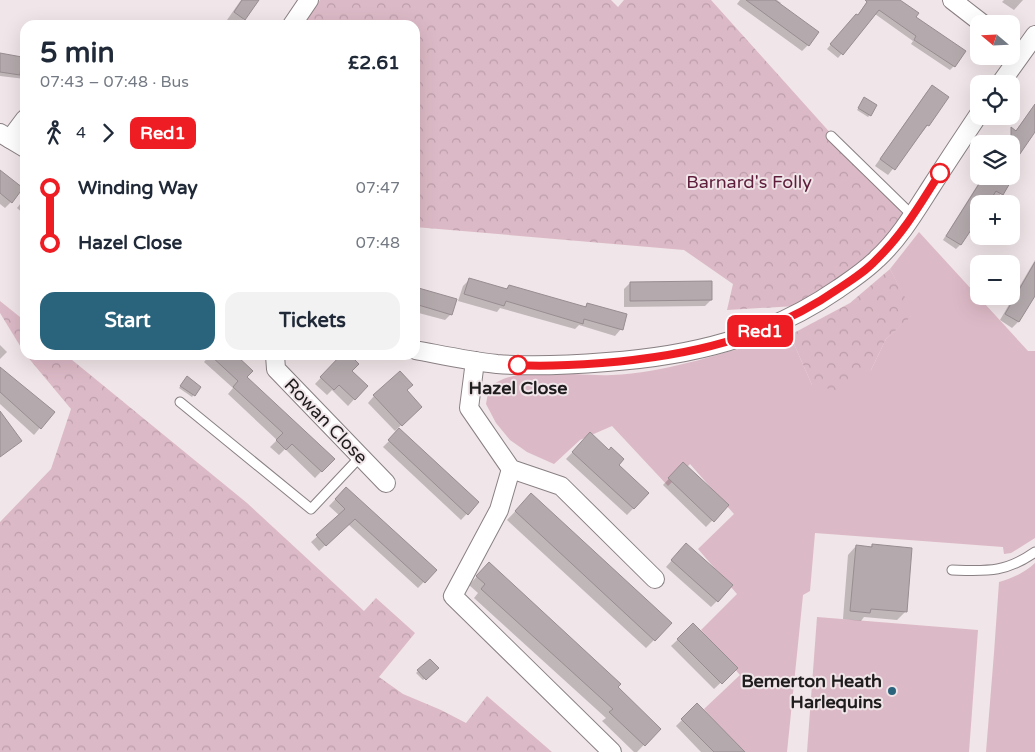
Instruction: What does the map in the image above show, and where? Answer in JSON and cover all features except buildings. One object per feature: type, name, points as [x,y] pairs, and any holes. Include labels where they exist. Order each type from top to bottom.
[{"type":"street","points":[[295,20],[309,0]]},
{"type":"street","points":[[952,0],[971,15]]},
{"type":"street","points":[[1020,47],[1035,35]]},
{"type":"street","points":[[420,351],[475,361],[530,366],[562,365],[633,360],[697,351],[753,334],[798,314],[854,279],[877,260],[913,216],[972,125]]},
{"type":"street","points":[[12,140],[20,127]]},
{"type":"street","name":"Rowan Close","points":[[275,360],[276,369],[386,483]]},
{"type":"street","points":[[475,361],[469,408],[511,469],[562,486],[655,578]]},
{"type":"street","points":[[511,469],[499,510],[453,596],[612,752]]},
{"type":"lane","points":[[830,136],[913,216]]},
{"type":"lane","points":[[180,402],[311,509],[360,457]]},
{"type":"lane","points":[[952,570],[990,571],[1020,562],[1035,552]]},
{"type":"green space","name":"Barnard's Folly","points":[[320,0],[611,0],[618,7],[624,0],[711,0],[903,214],[872,255],[823,292],[796,306],[727,310],[733,284],[684,250],[420,227],[420,20],[306,20]]},
{"type":"green space","points":[[919,232],[970,288],[970,305],[986,305],[1028,351],[1035,351],[1035,538],[1011,553],[1004,554],[1003,547],[815,533],[810,591],[803,595],[787,752],[741,752],[704,709],[740,675],[701,630],[737,594],[698,549],[734,514],[690,464],[668,486],[612,426],[580,440],[554,464],[527,452],[510,440],[496,423],[486,404],[489,387],[516,375],[532,373],[612,375],[635,373],[680,365],[790,335],[812,385],[871,370],[886,339],[913,314],[890,269]]},
{"type":"green space","points":[[890,269],[914,314],[886,339],[871,370],[839,391],[812,385],[790,335],[850,303]]},
{"type":"green space","points":[[0,301],[20,317],[20,346],[0,313]]},
{"type":"green space","points":[[30,360],[72,360],[247,503],[364,611],[376,598],[415,633],[379,677],[403,694],[466,723],[487,696],[552,752],[0,752],[0,522],[51,469],[71,409]]},
{"type":"green space","points":[[1035,563],[1035,752],[986,752],[999,582],[1018,575]]},
{"type":"green space","name":"Bemerton Heath Harlequins","points":[[817,617],[978,630],[969,752],[807,752]]},
{"type":"bus line","name":"Red1","points":[[518,365],[562,365],[633,360],[697,351],[779,324],[854,279],[877,260],[913,216],[940,173]]},
{"type":"place","name":"Hazel Close","points":[[518,365]]},
{"type":"place","name":"Bemerton Heath Harlequins","points":[[892,691]]}]
